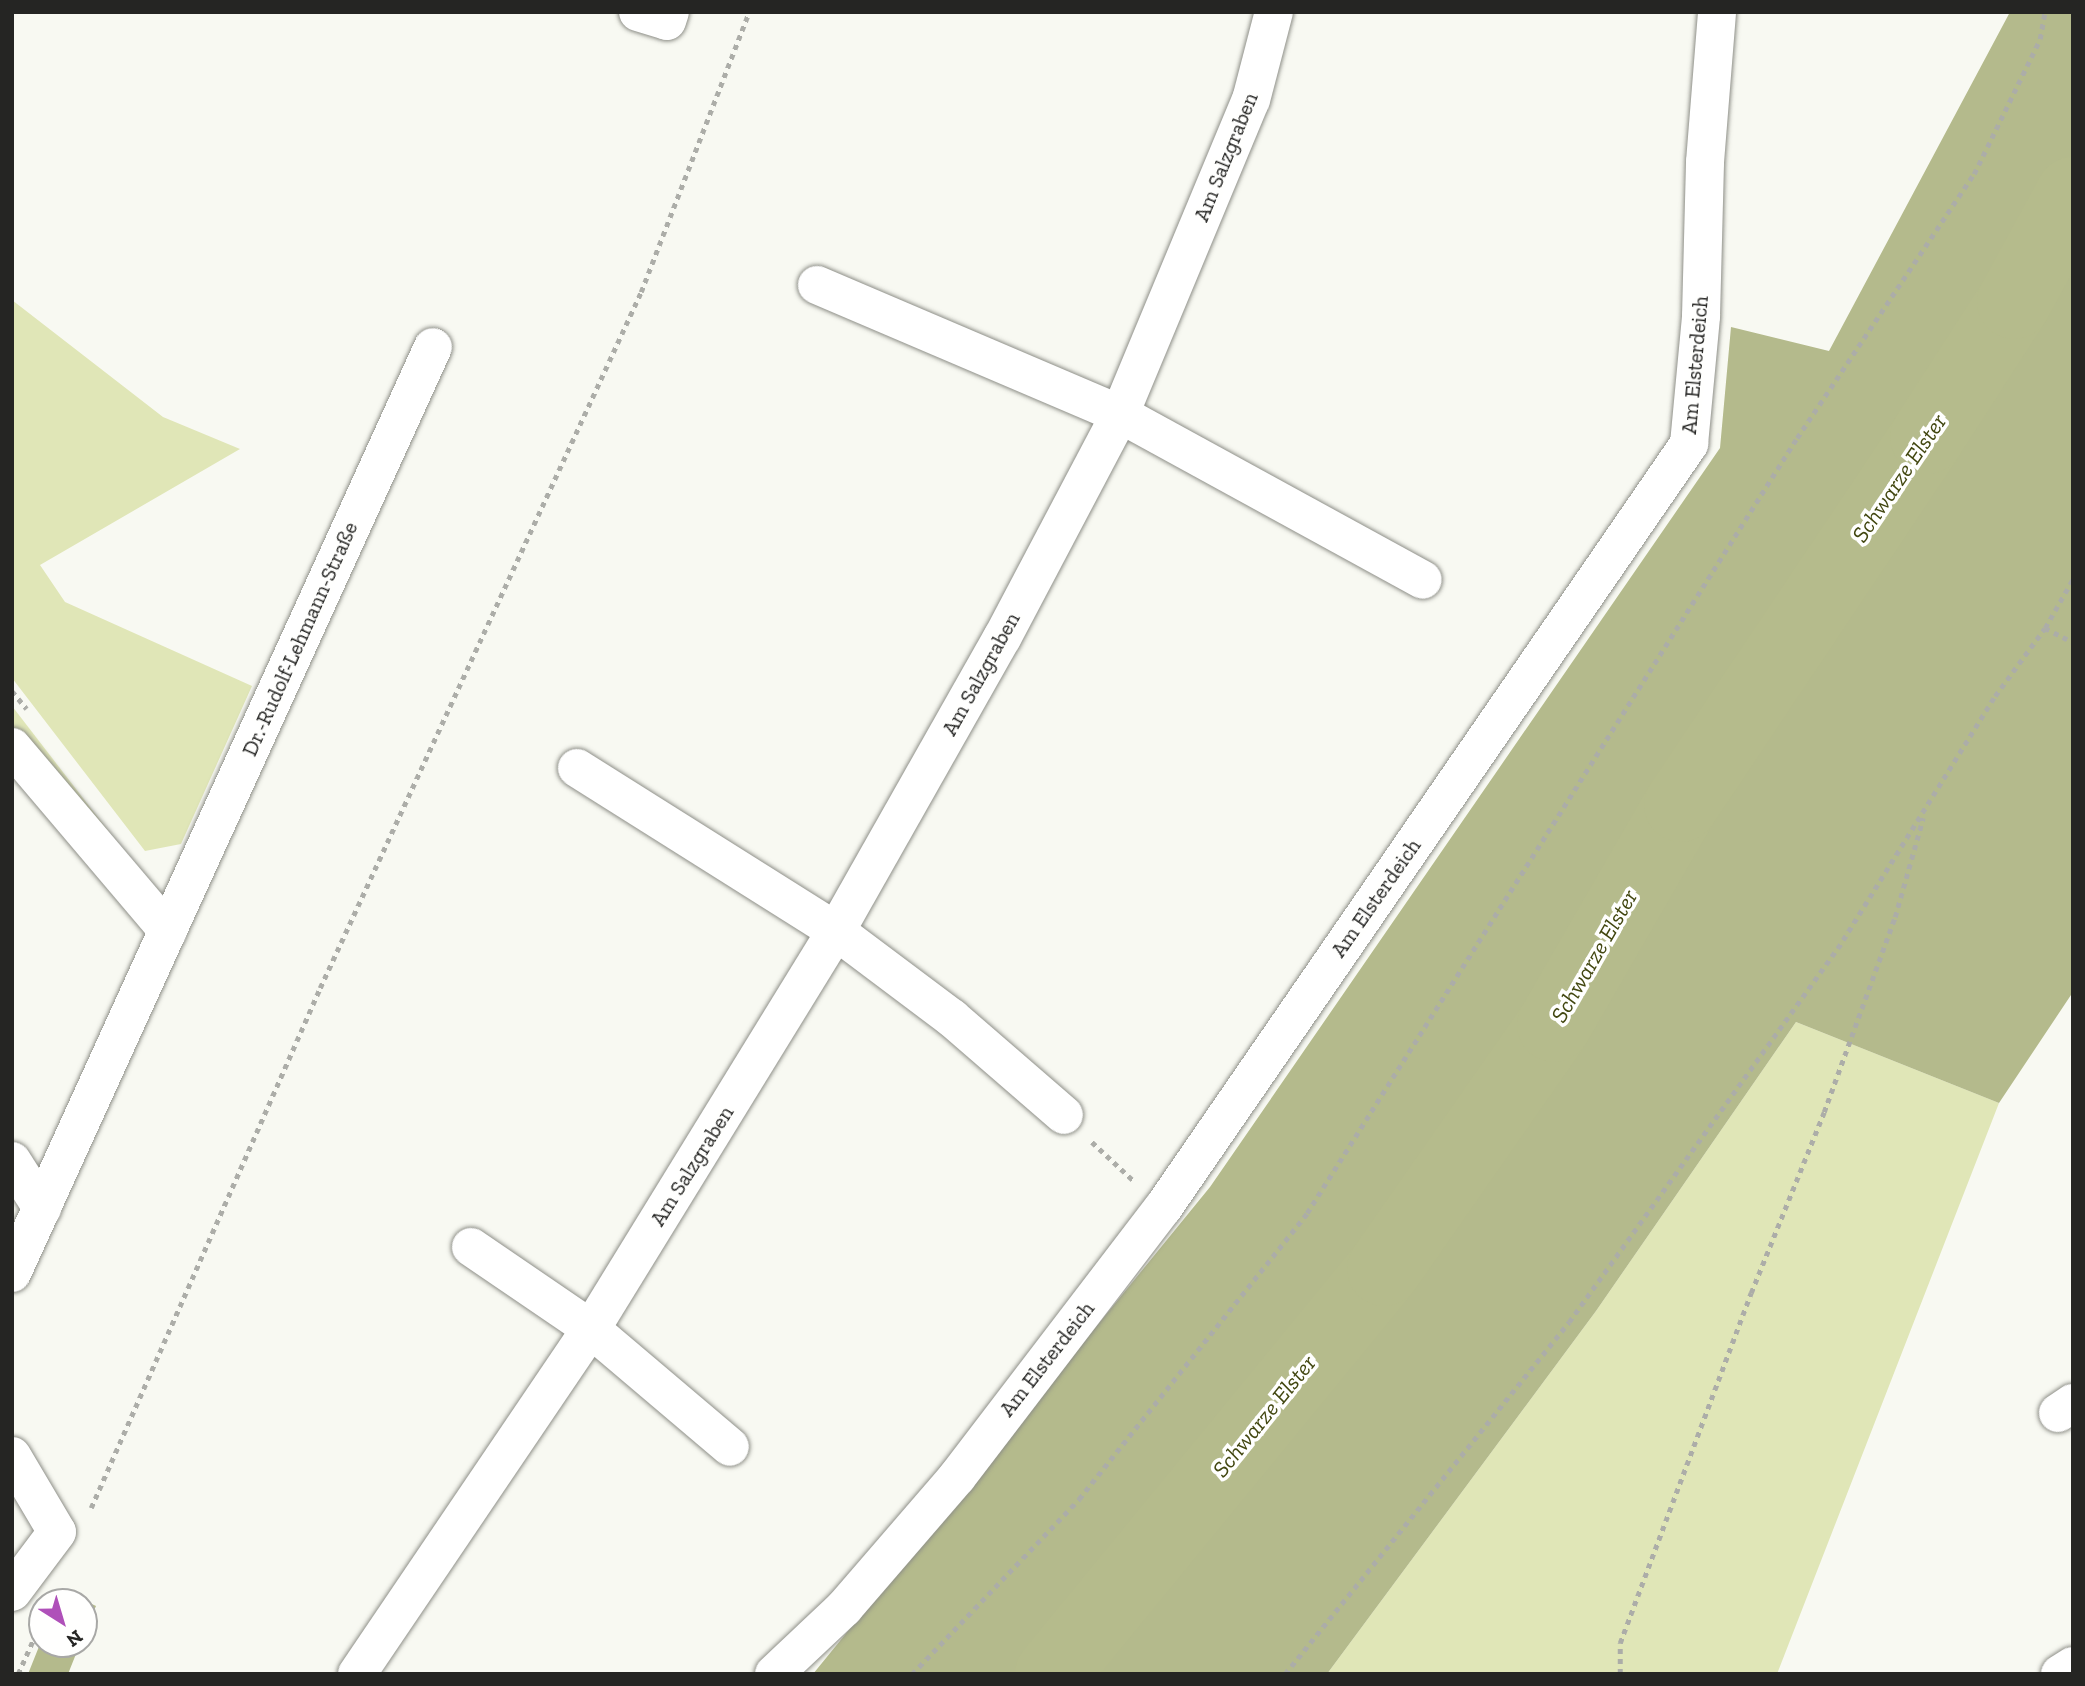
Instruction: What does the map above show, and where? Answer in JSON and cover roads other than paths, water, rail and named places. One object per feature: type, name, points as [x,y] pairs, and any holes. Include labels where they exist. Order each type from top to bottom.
[{"type":"street","points":[[638,12],[667,21],[670,12]]},
{"type":"street","name":"Am Salzgraben","points":[[357,1674],[591,1329],[836,931],[1002,638],[1120,414],[1251,100],[1274,12]]},
{"type":"street","name":"Am Elsterdeich","points":[[774,1674],[844,1608],[957,1477],[1163,1208],[1689,444],[1701,316],[1705,162],[1717,12]]},
{"type":"street","points":[[817,285],[1120,414],[1423,580]]},
{"type":"street","name":"Dr.-Rudolf-Lehmann-Straße","points":[[12,1273],[432,347]]},
{"type":"street","points":[[12,747],[168,931]]},
{"type":"street","points":[[577,768],[836,931],[952,1018],[1064,1115]]},
{"type":"street","points":[[12,1161],[42,1208]]},
{"type":"street","points":[[471,1247],[591,1329],[730,1447]]},
{"type":"street","points":[[12,1456],[57,1532],[12,1592]]},
{"type":"street","points":[[2060,1674],[2073,1666]]},
{"type":"waterway","name":"Schwarze Elster","points":[[1052,1674],[1384,1269],[1554,1025],[1681,805],[2014,302],[2073,194]]}]
